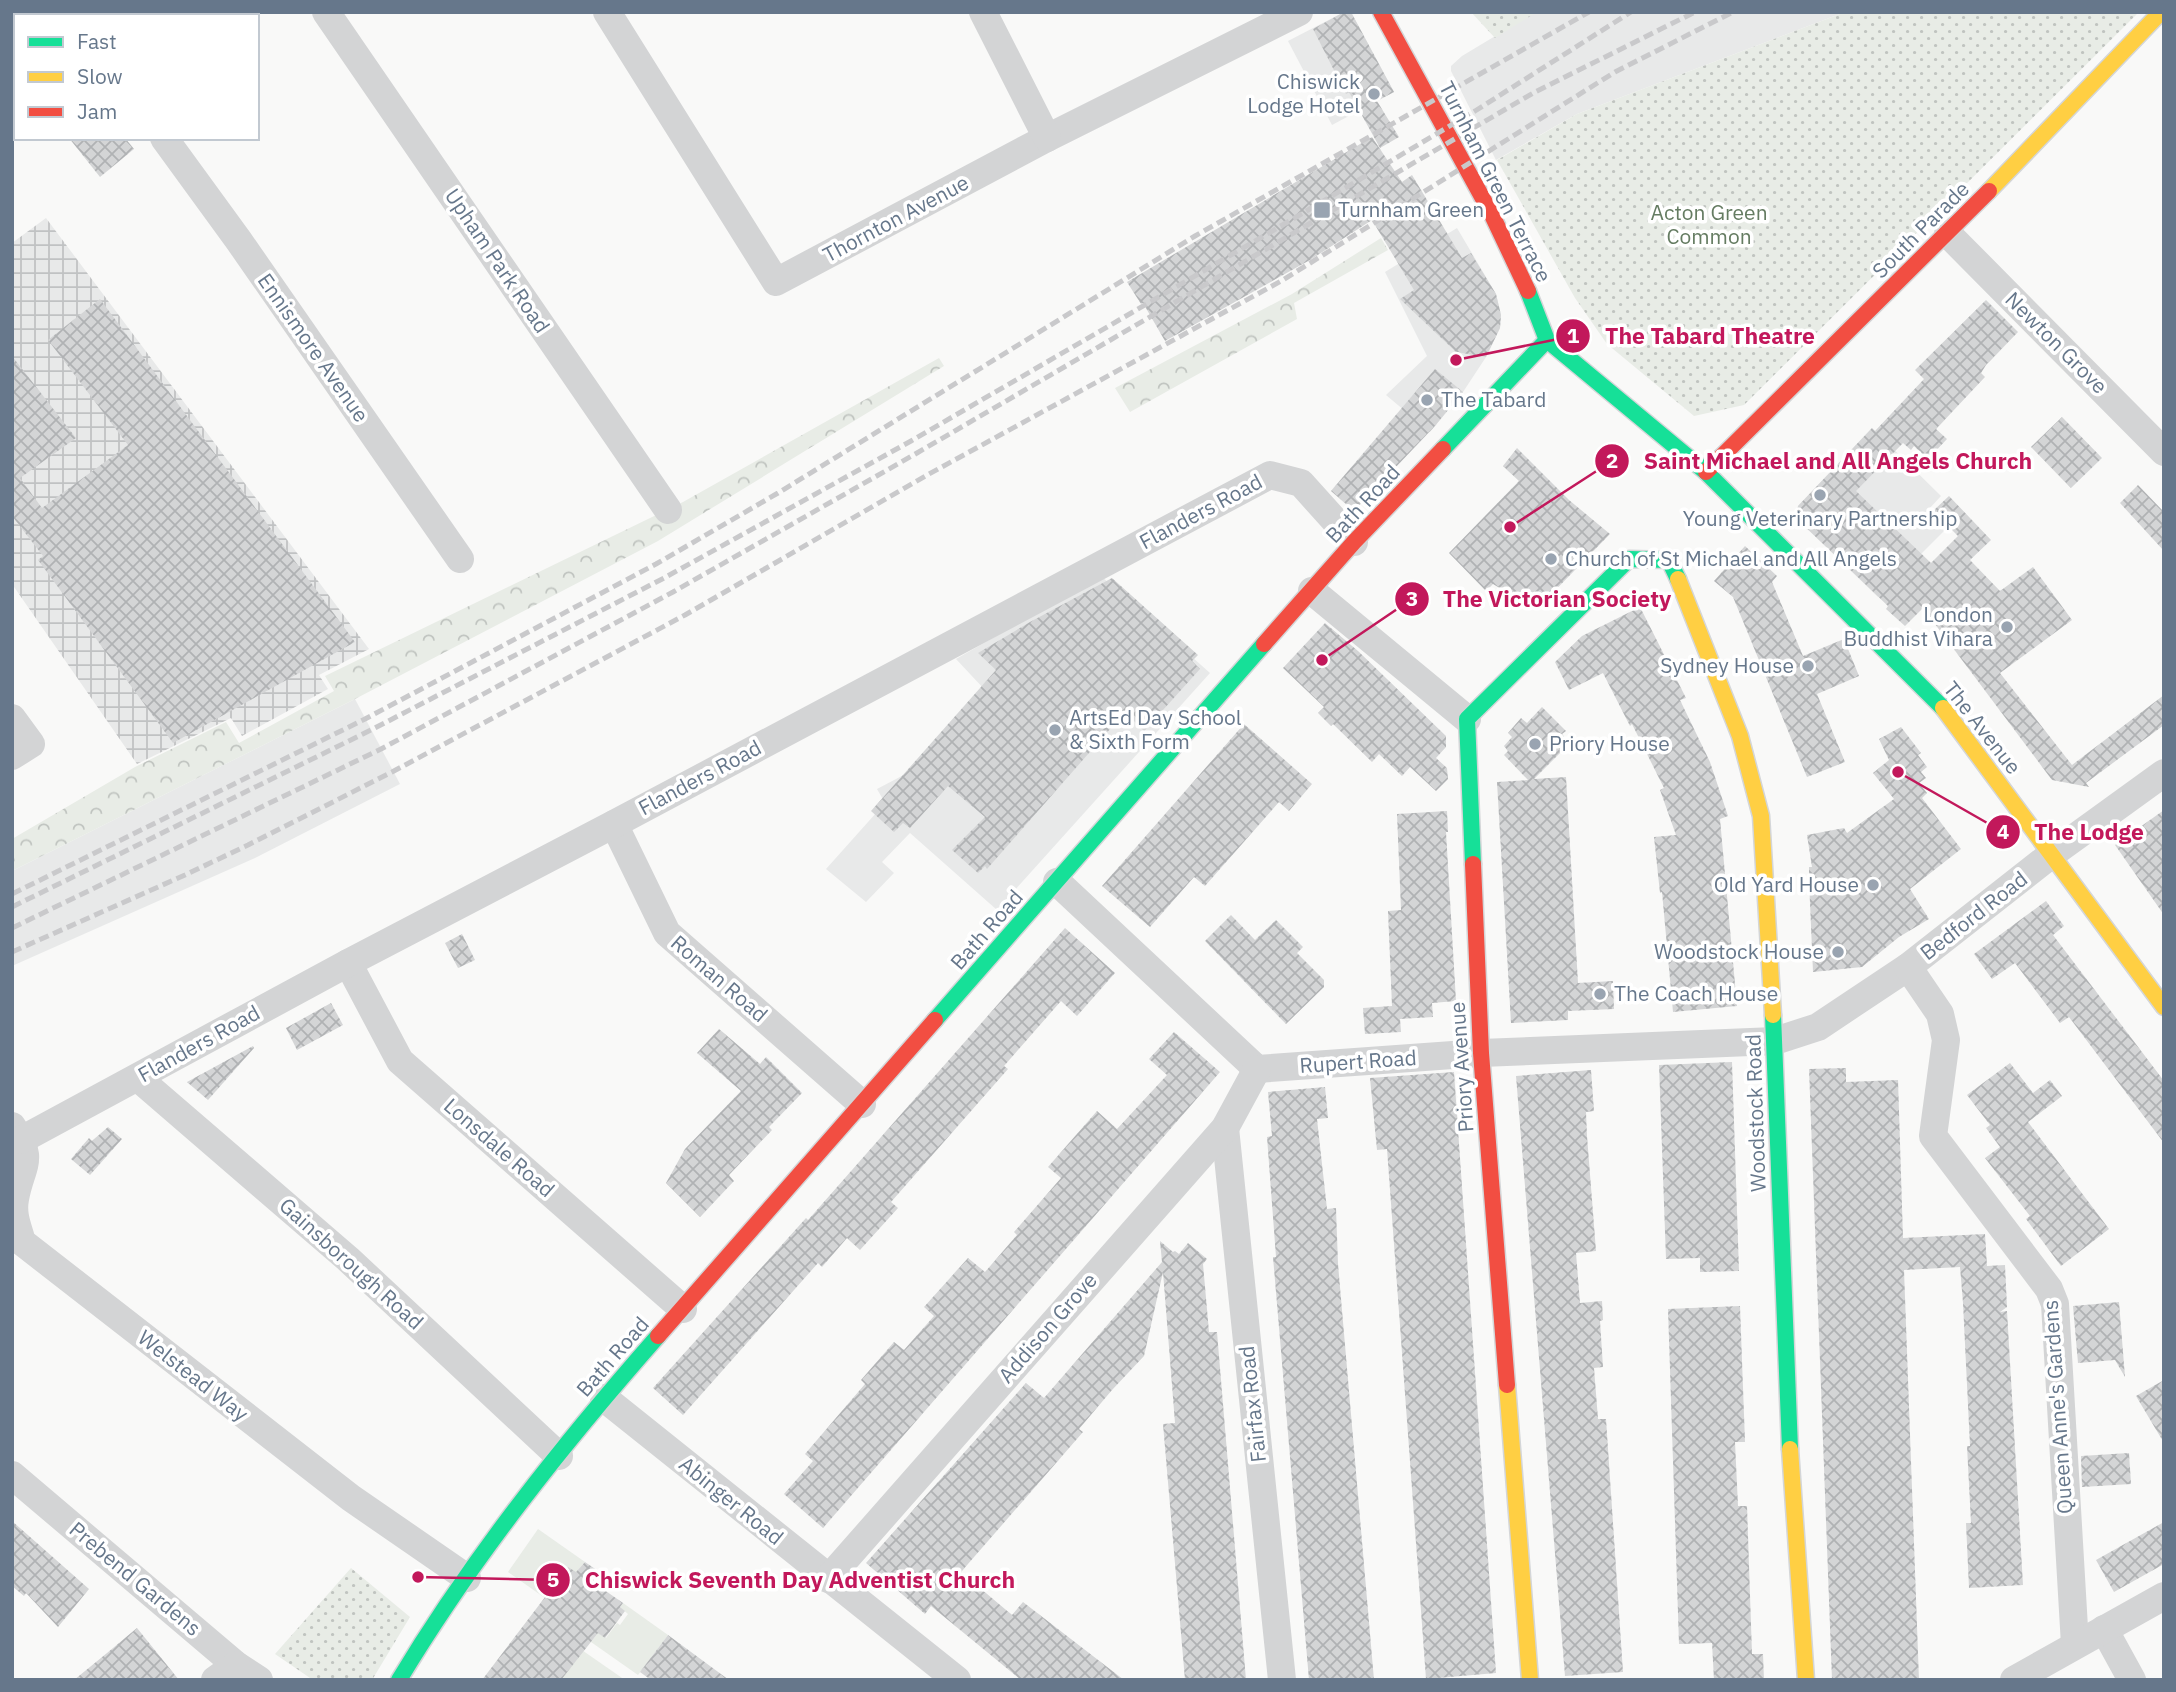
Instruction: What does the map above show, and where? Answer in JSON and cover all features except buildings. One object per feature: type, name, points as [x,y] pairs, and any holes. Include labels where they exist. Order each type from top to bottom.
[{"type":"main road","name":"Turnham Green Terrace","points":[[1381,12],[1493,217],[1522,276],[1547,340]]},
{"type":"main road","name":"South Parade","points":[[1706,472],[1948,234],[2161,12]]},
{"type":"main road","points":[[1547,340],[1706,472]]},
{"type":"main road","name":"Bath Road","points":[[399,1680],[432,1625],[471,1570],[604,1398],[1354,542],[1547,340]]},
{"type":"main road","name":"The Avenue","points":[[1706,472],[1938,701],[2164,1007]]},
{"type":"main road","name":"Woodstock Road","points":[[1467,719],[1629,559],[1670,560],[1740,736],[1761,816],[1775,1041],[1787,1405],[1806,1680]]},
{"type":"main road","name":"Priory Avenue","points":[[1467,719],[1481,1053],[1530,1680]]},
{"type":"street","name":"Upham Park Road","points":[[326,12],[668,510]]},
{"type":"street","name":"Thornton Avenue","points":[[607,12],[776,282],[1047,138],[1299,12]]},
{"type":"street","points":[[983,12],[1047,138]]},
{"type":"street","name":"Ennismore Avenue","points":[[165,140],[460,559]]},
{"type":"street","name":"Newton Grove","points":[[1948,234],[2164,452]]},
{"type":"street","name":"Flanders Road","points":[[22,1133],[138,1077],[1270,475],[1301,483],[1354,542]]},
{"type":"street","points":[[1312,590],[1467,719]]},
{"type":"street","points":[[12,718],[31,744],[12,756]]},
{"type":"street","name":"Bedford Road","points":[[1775,1041],[1818,1027],[1908,967],[2052,854],[2164,773]]},
{"type":"street","name":"Roman Road","points":[[614,824],[667,933],[862,1104]]},
{"type":"street","points":[[1057,882],[1257,1069]]},
{"type":"street","name":"Lonsdale Road","points":[[348,963],[400,1061],[682,1309]]},
{"type":"street","name":"Queen Anne's Gardens","points":[[1908,967],[1940,1014],[1946,1040],[1933,1136],[2049,1289],[2055,1304],[2075,1645]]},
{"type":"street","name":"Rupert Road","points":[[1257,1069],[1481,1053],[1775,1041]]},
{"type":"street","name":"Addison Grove","points":[[828,1579],[1225,1128],[1257,1069]]},
{"type":"street","name":"Gainsborough Road","points":[[138,1077],[348,1259],[559,1456]]},
{"type":"street","name":"Fairfax Road","points":[[1225,1128],[1282,1680]]},
{"type":"street","name":"Welstead Way","points":[[22,1133],[26,1158],[13,1215],[22,1242],[351,1498],[471,1570]]},
{"type":"street","name":"Abinger Road","points":[[604,1398],[957,1680]]},
{"type":"street","name":"Prebend Gardens","points":[[12,1475],[225,1672],[259,1680]]},
{"type":"street","points":[[2014,1680],[2164,1596]]},
{"type":"street","points":[[2104,1629],[2132,1680]]},
{"type":"shaded area","points":[[12,12],[164,12],[14,14],[12,127]]},
{"type":"shaded area","points":[[1344,12],[1351,12],[1394,92],[1332,125],[1288,41]]},
{"type":"shaded area","points":[[1535,12],[1845,12],[1577,114],[1496,160],[1451,71],[1451,66],[1462,56]]},
{"type":"shaded area","points":[[46,218],[369,649],[319,675],[328,689],[242,736],[231,718],[137,764],[12,584],[12,243]]},
{"type":"shaded area","points":[[1457,228],[1496,294],[1501,315],[1500,328],[1486,357],[1463,392],[1430,432],[1386,395],[1427,356],[1385,272]]},
{"type":"shaded area","points":[[1872,428],[1941,496],[1928,510],[1946,529],[1878,597],[1796,518],[1798,506]]},
{"type":"shaded area","name":"ArtsEd Day School & Sixth Form","points":[[1101,576],[1210,673],[997,910],[910,833],[882,862],[894,873],[866,902],[826,869],[885,803],[877,789],[915,769],[985,690],[956,659]]},
{"type":"shaded area","points":[[355,699],[400,784],[255,858],[12,966],[12,871]]},
{"type":"green space","points":[[1471,12],[1537,12],[1495,38]]},
{"type":"green space","name":"Acton Green Common","points":[[1845,12],[2139,12],[1744,405],[1694,416],[1607,344],[1575,298],[1497,160],[1577,114]]},
{"type":"green space","points":[[1381,238],[1388,250],[1294,303],[1297,319],[1130,412],[1115,388],[1292,294]]},
{"type":"green space","points":[[939,358],[944,366],[658,541],[355,699],[12,871],[12,839],[135,767],[226,722],[239,743],[334,691],[325,676],[683,502]]},
{"type":"green space","points":[[538,1529],[585,1562],[576,1572],[558,1583],[554,1581],[547,1592],[555,1599],[552,1603],[508,1572]]},
{"type":"green space","points":[[351,1568],[410,1617],[372,1680],[313,1680],[275,1654]]},
{"type":"green space","points":[[623,1603],[668,1635],[638,1675],[591,1642],[598,1633],[606,1638],[617,1623],[620,1625],[628,1614],[620,1607]]},
{"type":"green space","points":[[553,1630],[625,1680],[516,1680]]},
{"type":"railway","points":[[12,894],[365,719],[656,564],[778,493],[1195,236],[1589,12]]},
{"type":"railway","points":[[12,907],[371,730],[664,578],[911,441],[1298,216],[1475,111],[1631,12]]},
{"type":"railway","points":[[12,928],[381,749],[673,592],[917,453],[1535,92],[1695,12]]},
{"type":"railway","points":[[12,952],[248,845],[392,772],[685,615],[929,474],[1283,280],[1615,72],[1733,12]]},
{"type":"traffic: fast","points":[[1528,291],[1547,340],[1706,472],[1943,708]]},
{"type":"traffic: fast","points":[[1443,449],[1547,340]]},
{"type":"traffic: fast","points":[[1473,864],[1467,719],[1629,559],[1669,560],[1678,579]]},
{"type":"traffic: fast","points":[[935,1020],[1264,644]]},
{"type":"traffic: fast","points":[[1773,1015],[1790,1449]]},
{"type":"traffic: fast","points":[[399,1680],[457,1589],[521,1502],[658,1336]]},
{"type":"traffic: slow","points":[[1989,191],[2161,12]]},
{"type":"traffic: slow","points":[[1678,579],[1740,736],[1761,816],[1773,1015]]},
{"type":"traffic: slow","points":[[1943,708],[2164,1007]]},
{"type":"traffic: slow","points":[[1507,1385],[1530,1680]]},
{"type":"traffic: slow","points":[[1790,1449],[1806,1680]]},
{"type":"traffic: jam","points":[[1381,12],[1493,217],[1528,291]]},
{"type":"traffic: jam","points":[[1706,472],[1989,191]]},
{"type":"traffic: jam","points":[[1264,644],[1354,542],[1443,449]]},
{"type":"traffic: jam","points":[[1473,864],[1481,1053],[1507,1385]]},
{"type":"traffic: jam","points":[[658,1336],[935,1020]]},
{"type":"place","name":"Chiswick Lodge Hotel","points":[[1374,94]]},
{"type":"place","name":"Turnham Green","points":[[1322,210]]},
{"type":"place","name":"The Tabard Theatre","points":[[1456,360]]},
{"type":"place","name":"The Tabard","points":[[1427,400]]},
{"type":"place","name":"Young Veterinary Partnership","points":[[1820,495]]},
{"type":"place","name":"Saint Michael and All Angels Church","points":[[1510,527]]},
{"type":"place","name":"Church of St Michael and All Angels","points":[[1551,559]]},
{"type":"place","name":"London Buddhist Vihara","points":[[2007,627]]},
{"type":"place","name":"The Victorian Society","points":[[1322,660]]},
{"type":"place","name":"Sydney House","points":[[1808,666]]},
{"type":"place","name":"ArtsEd Day School & Sixth Form","points":[[1055,730]]},
{"type":"place","name":"Priory House","points":[[1535,744]]},
{"type":"place","name":"The Lodge","points":[[1898,772]]},
{"type":"place","name":"Old Yard House","points":[[1873,885]]},
{"type":"place","name":"Woodstock House","points":[[1838,952]]},
{"type":"place","name":"The Coach House","points":[[1600,994]]},
{"type":"place","name":"Chiswick Seventh Day Adventist Church","points":[[418,1577]]}]
